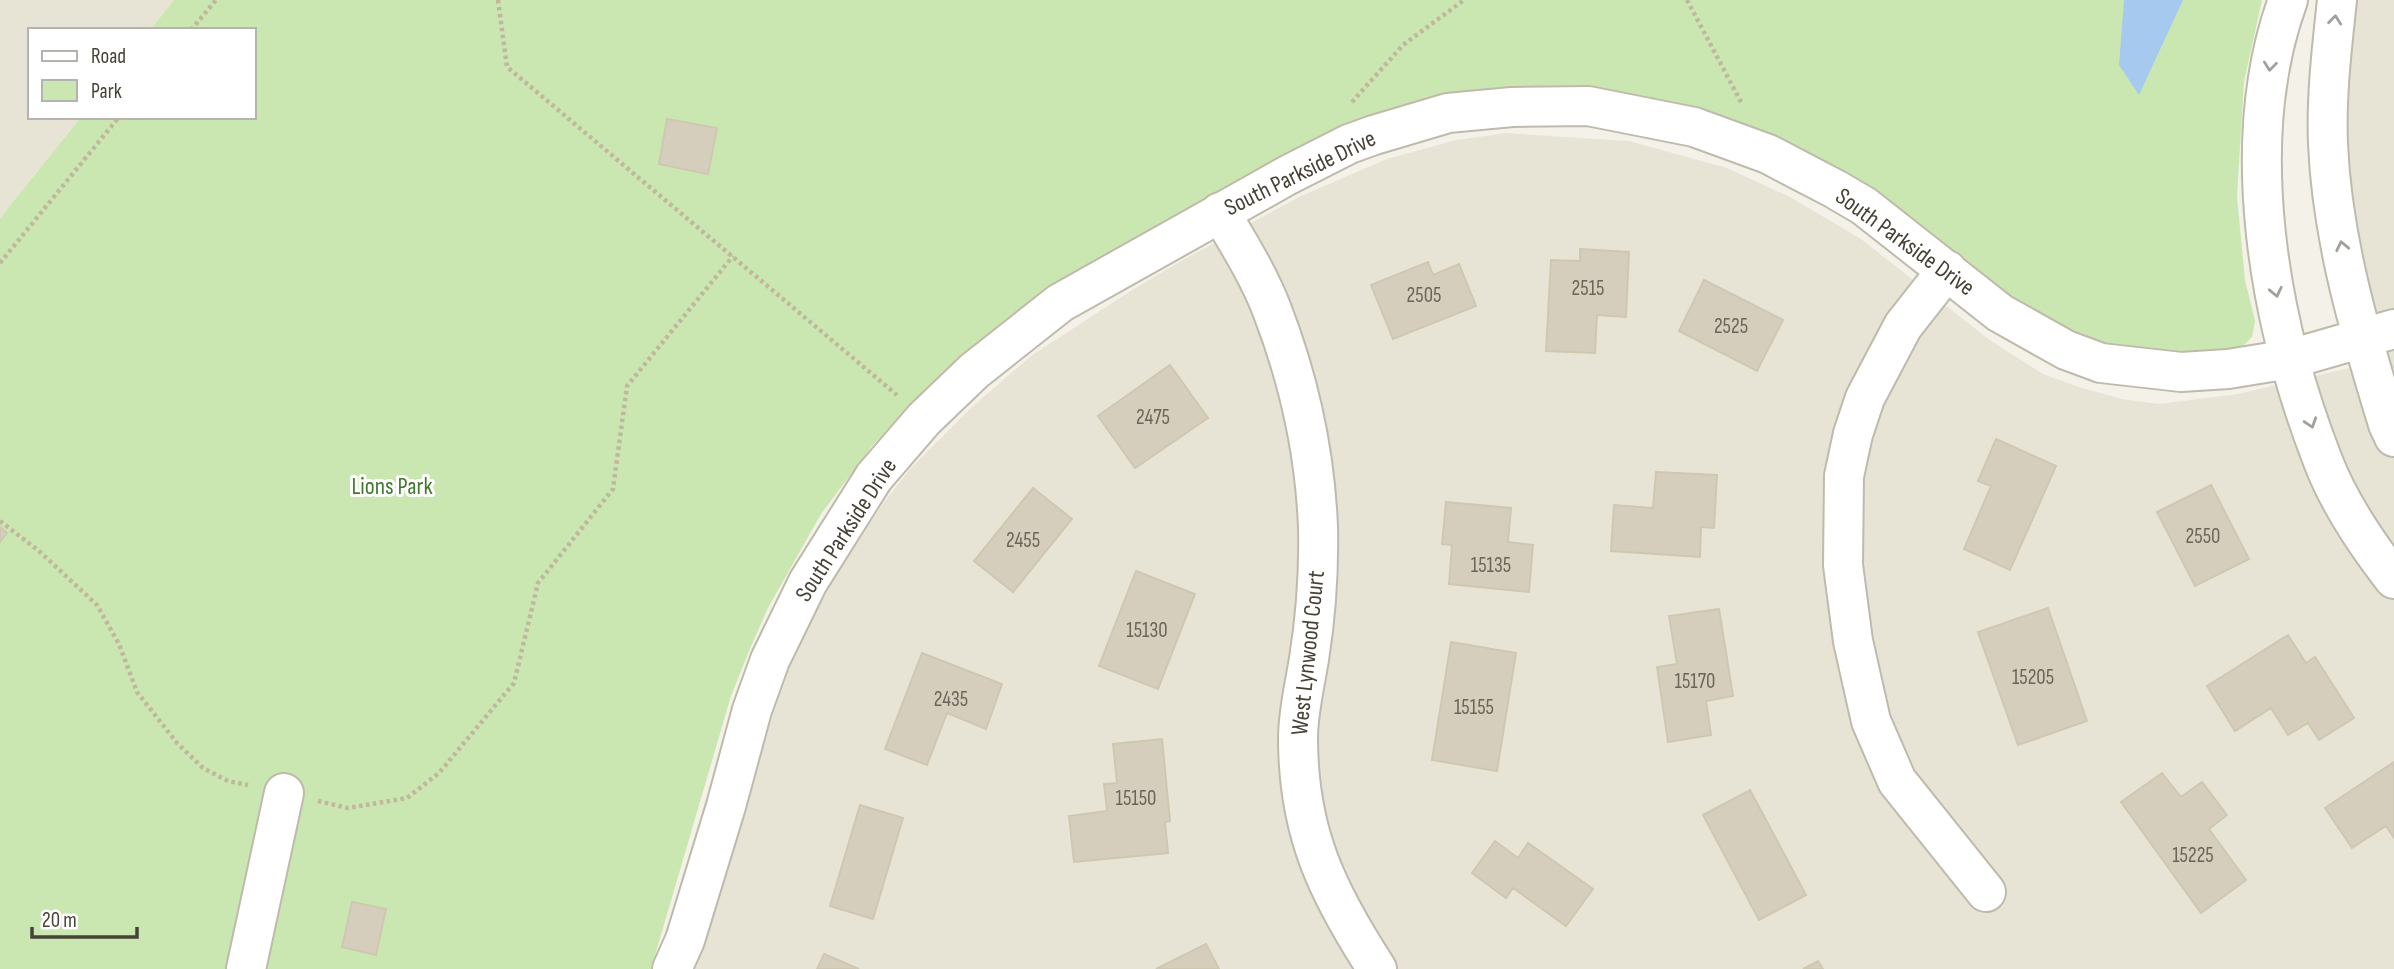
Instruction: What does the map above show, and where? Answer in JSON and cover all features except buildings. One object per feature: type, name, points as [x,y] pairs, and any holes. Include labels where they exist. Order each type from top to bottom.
[{"type":"street","points":[[2288,0],[2271,55],[2263,135],[2261,187],[2268,257],[2290,359],[2323,462],[2355,524],[2394,579]]},
{"type":"street","points":[[2337,0],[2330,65],[2328,143],[2334,208],[2377,333],[2388,424],[2394,437]]},
{"type":"street","name":"South Parkside Drive","points":[[672,969],[685,940],[752,710],[770,660],[808,582],[874,477],[925,419],[974,371],[1060,303],[1220,212],[1349,144],[1448,113],[1512,107],[1588,106],[1694,127],[1768,154],[1864,206],[2000,313],[2066,350],[2101,363],[2181,372],[2228,369],[2290,359],[2377,333]]},
{"type":"street","name":"West Lynwood Court","points":[[1220,212],[1255,273],[1272,310],[1301,400],[1314,465],[1318,530],[1317,607],[1298,735],[1301,794],[1311,841],[1323,876],[1377,969]]},
{"type":"street","points":[[1947,270],[1898,333],[1865,398],[1853,434],[1844,477],[1843,565],[1853,641],[1871,721],[1897,781],[1986,892]]},
{"type":"street","points":[[246,969],[284,793]]},
{"type":"path","points":[[193,28],[216,0]]},
{"type":"path","points":[[498,0],[507,67],[925,419]]},
{"type":"path","points":[[1349,144],[1338,119],[1403,45],[1464,0]]},
{"type":"path","points":[[1687,0],[1768,154]]},
{"type":"path","points":[[0,263],[117,119]]},
{"type":"path","points":[[0,521],[39,551],[97,605],[119,644],[137,692],[186,752],[203,768],[228,781],[348,808],[407,799],[439,773],[514,684],[538,583],[614,489],[627,386],[733,256]]},
{"type":"shaded area","points":[[0,0],[174,0],[152,28],[28,28],[28,119],[79,119],[0,218]]},
{"type":"shaded area","points":[[2350,0],[2394,0],[2394,969],[693,969],[740,832],[760,754],[786,675],[807,627],[837,574],[882,505],[910,469],[972,407],[1031,356],[1181,261],[1299,197],[1387,159],[1456,140],[1506,133],[1629,141],[1727,168],[1790,197],[1861,239],[1991,341],[2043,374],[2122,399],[2158,404],[2238,394],[2384,360],[2345,175]]},
{"type":"green space","name":"Lions Park","points":[[174,0],[2262,0],[2244,82],[2237,196],[2245,280],[2255,321],[2252,337],[2240,349],[2152,355],[2068,336],[1641,98],[1299,150],[1149,230],[1010,316],[918,397],[872,446],[821,514],[768,608],[749,651],[731,696],[651,969],[0,969],[0,218],[79,119],[256,119],[256,28],[152,28]]},
{"type":"water","points":[[2124,0],[2183,0],[2139,95],[2119,65]]}]
